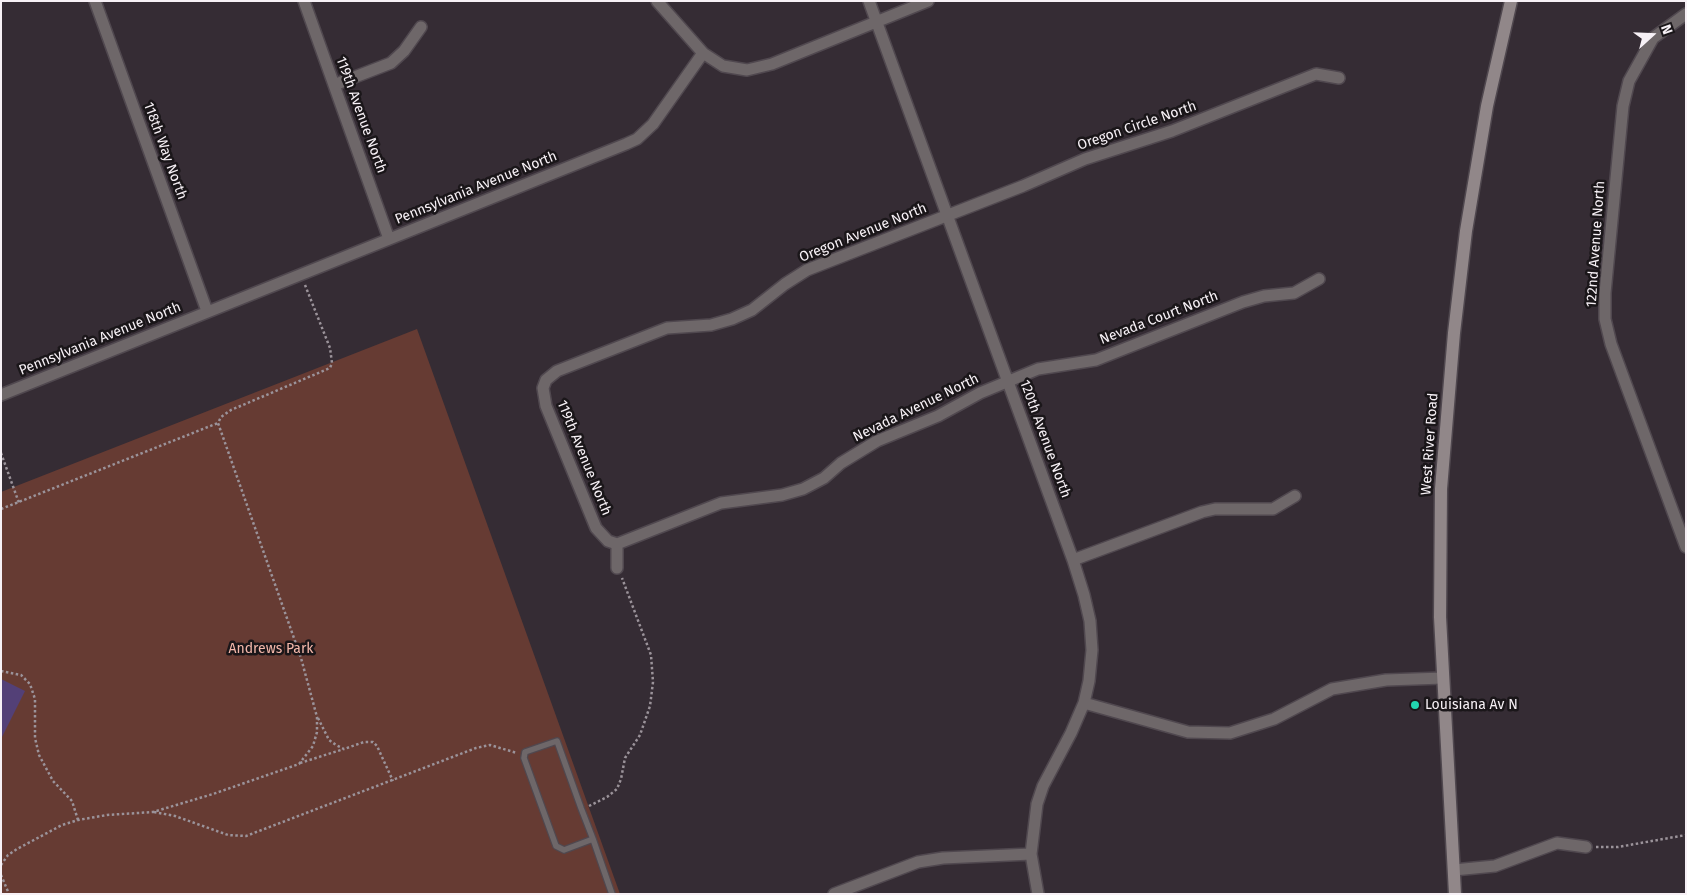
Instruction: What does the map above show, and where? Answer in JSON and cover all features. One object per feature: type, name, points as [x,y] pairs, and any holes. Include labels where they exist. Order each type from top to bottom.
[{"type":"main road","name":"West River Road","points":[[1455,894],[1443,678],[1439,543],[1454,333],[1478,157],[1511,1]]},
{"type":"street","name":"118th Way North","points":[[95,1],[207,311]]},
{"type":"street","name":"119th Avenue North","points":[[304,1],[389,239]]},
{"type":"street","points":[[658,1],[703,53],[713,61],[730,68],[759,68],[928,1]]},
{"type":"street","name":"120th Avenue North","points":[[869,1],[1073,560],[1090,621],[1092,650],[1089,681],[1084,703],[1072,733],[1043,786],[1032,831],[1031,854],[1038,894]]},
{"type":"street","name":"122nd Avenue North","points":[[1686,14],[1670,23],[1653,38],[1629,81],[1623,106],[1605,293],[1606,319],[1611,344],[1686,547]]},
{"type":"street","points":[[334,85],[391,63],[404,51],[421,27]]},
{"type":"street","name":"Pennsylvania Avenue North","points":[[1,395],[637,138],[653,124],[703,53]]},
{"type":"street","name":"Oregon Circle North","points":[[947,215],[1023,186],[1085,159],[1172,131],[1316,74],[1339,78]]},
{"type":"street","name":"Oregon Avenue North","points":[[546,380],[557,371],[667,328],[711,325],[732,319],[752,310],[785,284],[808,270],[947,215]]},
{"type":"street","name":"Nevada Court North","points":[[1008,382],[1045,368],[1096,360],[1243,302],[1264,296],[1294,293],[1319,279]]},
{"type":"street","name":"119th Avenue North","points":[[546,380],[543,388],[546,406],[596,528],[608,541],[617,544]]},
{"type":"street","name":"Nevada Avenue North","points":[[617,544],[721,503],[782,496],[803,489],[824,478],[852,455],[877,441],[938,416],[975,396],[1008,382]]},
{"type":"street","points":[[1073,560],[1202,512],[1215,509],[1273,509],[1295,496]]},
{"type":"street","points":[[617,544],[617,568]]},
{"type":"street","points":[[1084,703],[1188,732],[1230,733],[1274,719],[1332,690],[1386,680],[1443,678]]},
{"type":"street","points":[[1454,870],[1495,866],[1557,842],[1586,846]]},
{"type":"street","points":[[834,894],[918,862],[943,858],[1031,854]]},
{"type":"lane","points":[[593,840],[564,850],[556,846],[524,755],[557,741],[582,808],[612,894]]},
{"type":"path","points":[[1,509],[218,423],[221,417],[231,410],[330,368],[332,363],[330,348],[301,275]]},
{"type":"path","points":[[218,423],[292,630],[317,717],[329,740],[344,749]]},
{"type":"path","points":[[1,454],[19,502]]},
{"type":"path","points":[[582,808],[597,803],[616,789],[621,779],[625,758],[640,735],[650,706],[653,682],[650,655],[628,590],[617,568]]},
{"type":"path","points":[[1,671],[21,675],[30,684],[35,699],[34,738],[39,755],[53,781],[72,801],[78,820]]},
{"type":"path","points":[[299,764],[315,739],[317,717]]},
{"type":"path","points":[[1,865],[8,855],[25,844],[78,820],[153,812],[213,794],[364,742],[373,742],[378,746],[393,781]]},
{"type":"path","points":[[153,812],[174,816],[228,835],[246,836],[490,745],[524,755]]},
{"type":"path","points":[[1586,846],[1618,847],[1686,835]]},
{"type":"path","points":[[1,875],[7,893]]},
{"type":"green space","name":"Andrews Park","points":[[417,329],[620,894],[1,894],[1,492]]},
{"type":"building","points":[[1,679],[25,691],[1,739]]},
{"type":"place","name":"Louisiana Av N","points":[[1415,705]]}]
